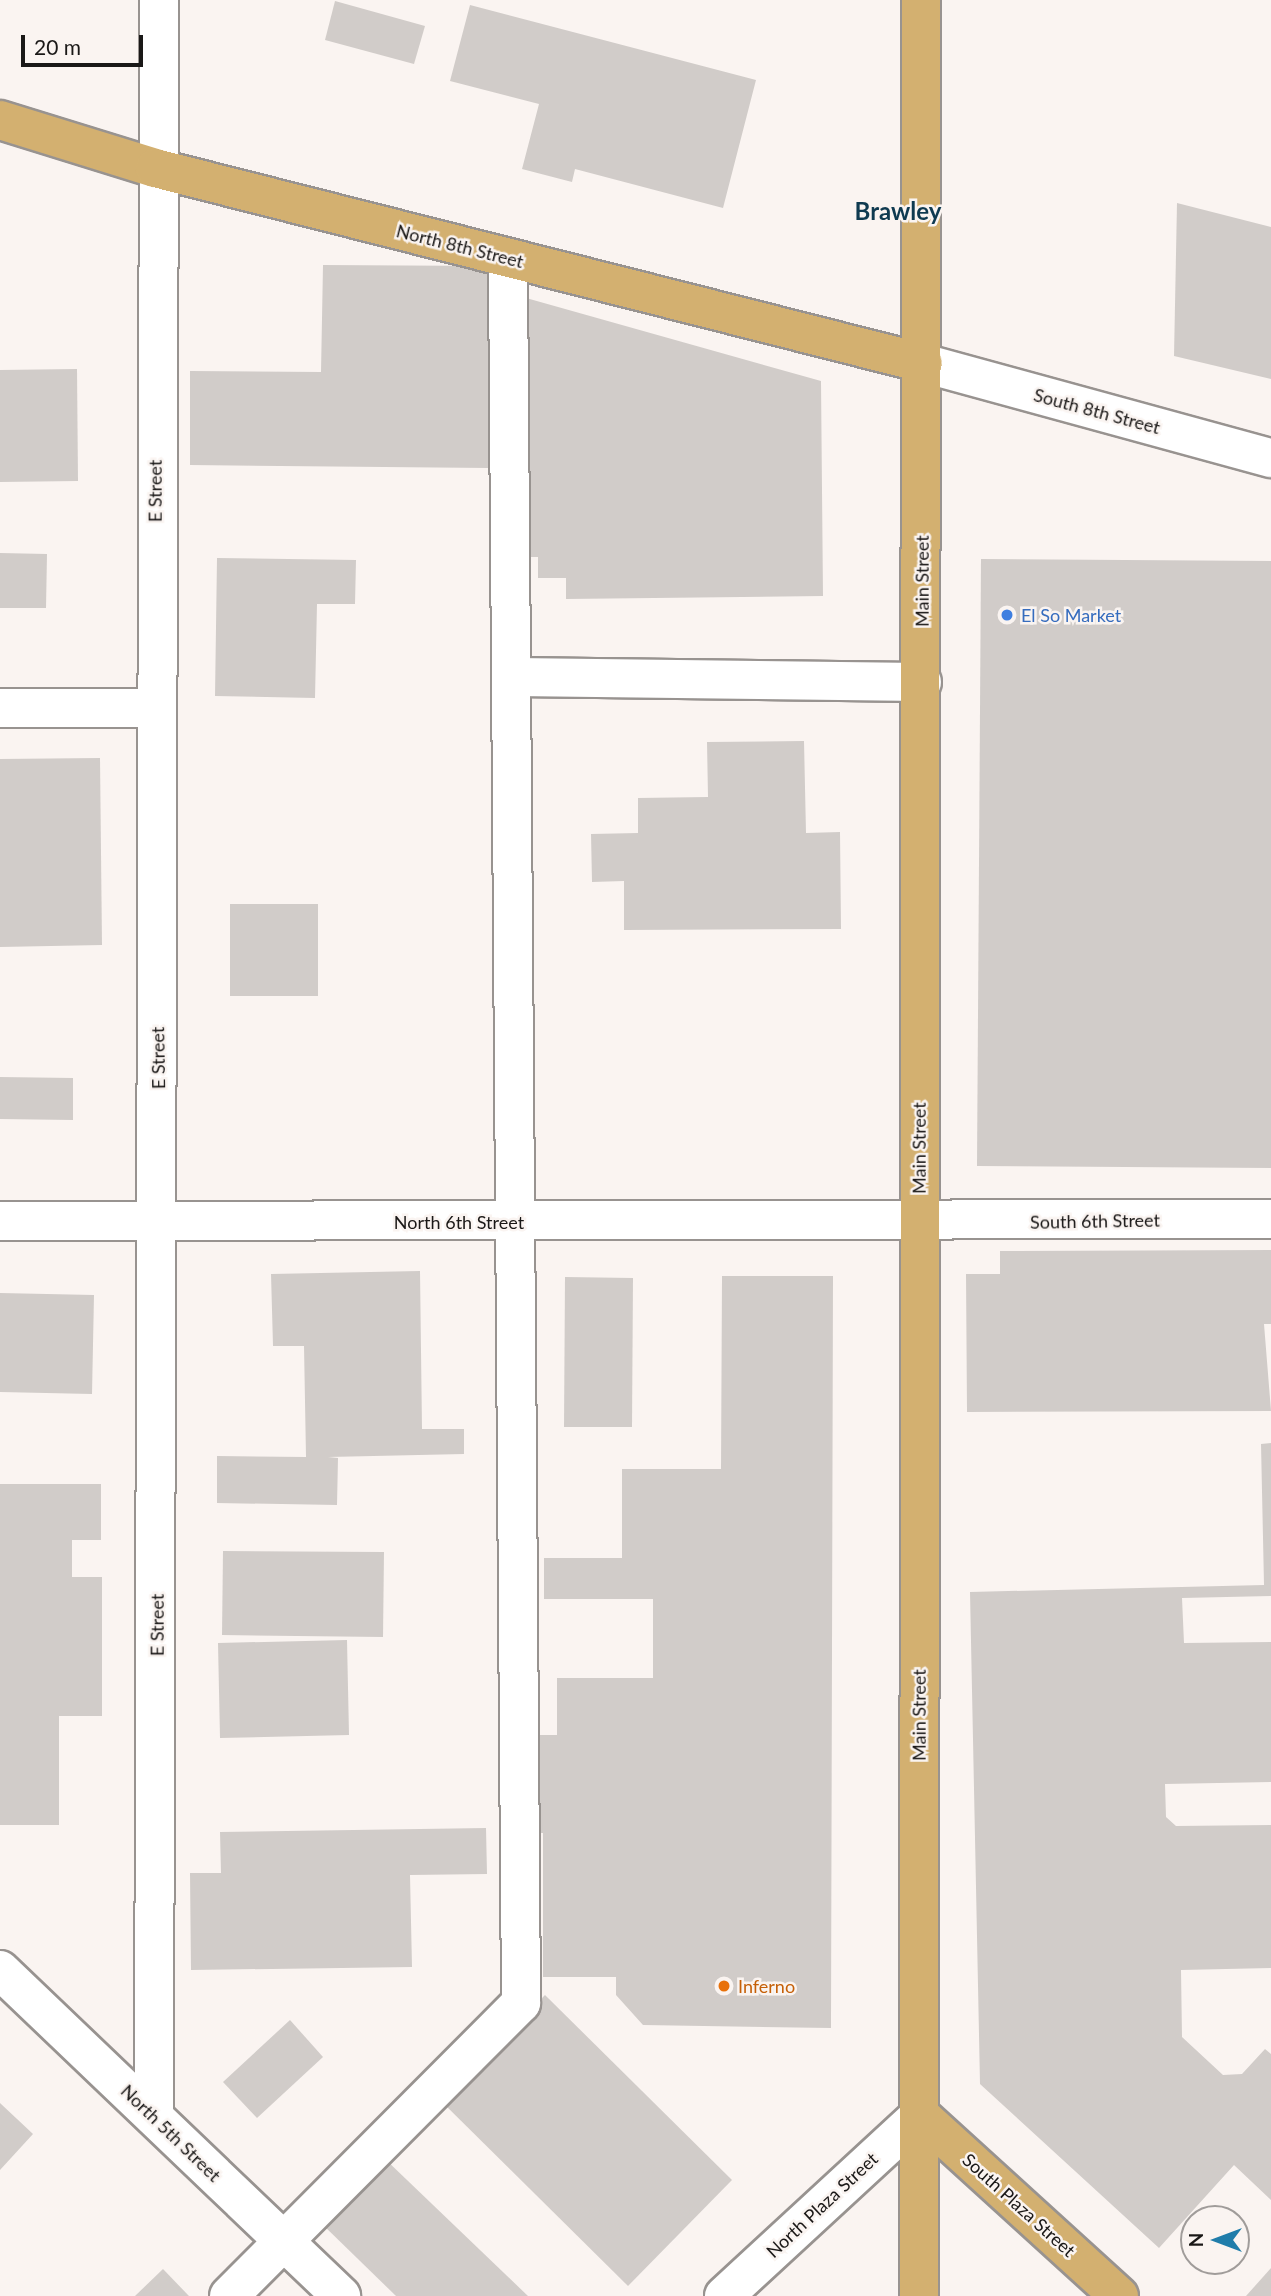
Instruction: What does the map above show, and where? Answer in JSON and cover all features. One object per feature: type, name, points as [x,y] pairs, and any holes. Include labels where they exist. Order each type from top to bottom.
[{"type":"main road","name":"Main Street","points":[[919,2296],[918,1222],[923,363],[921,0]]},
{"type":"main road","name":"North 8th Street","points":[[0,120],[155,167],[923,363]]},
{"type":"main road","name":"South Plaza Street","points":[[920,2115],[1119,2296]]},
{"type":"street","name":"E Street","points":[[154,2116],[160,1221],[155,708],[155,167],[159,0]]},
{"type":"street","points":[[229,2296],[521,2003],[514,677],[508,258]]},
{"type":"street","name":"South 8th Street","points":[[923,363],[1271,458]]},
{"type":"street","points":[[514,677],[922,682]]},
{"type":"street","points":[[0,708],[155,708]]},
{"type":"street","name":"South 6th Street","points":[[918,1222],[1271,1219]]},
{"type":"street","name":"North 6th Street","points":[[0,1221],[918,1222]]},
{"type":"street","name":"North 5th Street","points":[[0,1970],[341,2296]]},
{"type":"street","name":"North Plaza Street","points":[[724,2296],[920,2115]]},
{"type":"building","points":[[335,1],[425,26],[414,64],[325,40]]},
{"type":"building","points":[[470,5],[756,80],[723,208],[575,169],[572,182],[522,169],[539,104],[450,81]]},
{"type":"building","points":[[1177,203],[1271,227],[1271,379],[1174,356]]},
{"type":"building","points":[[323,265],[489,266],[488,468],[190,465],[190,371],[321,372]]},
{"type":"building","points":[[519,296],[821,381],[823,596],[566,599],[566,578],[538,578],[538,557],[518,557]]},
{"type":"building","points":[[77,369],[78,481],[0,482],[0,370]]},
{"type":"building","points":[[0,553],[47,554],[46,608],[0,608]]},
{"type":"building","points":[[217,558],[356,560],[355,604],[317,604],[315,698],[215,696]]},
{"type":"building","points":[[981,559],[1271,561],[1271,1168],[977,1166]]},
{"type":"building","points":[[804,741],[806,833],[840,832],[841,929],[624,930],[624,881],[592,882],[591,834],[638,833],[638,798],[708,797],[707,742]]},
{"type":"building","points":[[100,758],[102,945],[0,947],[0,759]]},
{"type":"building","points":[[230,904],[318,904],[318,996],[230,996]]},
{"type":"building","points":[[0,1077],[73,1078],[73,1120],[0,1119]]},
{"type":"building","points":[[1271,1250],[1271,1324],[1264,1324],[1271,1411],[967,1412],[966,1274],[1000,1274],[1000,1251]]},
{"type":"building","points":[[420,1271],[422,1429],[464,1429],[464,1454],[328,1457],[338,1458],[337,1505],[217,1503],[217,1456],[306,1457],[304,1346],[273,1346],[271,1274]]},
{"type":"building","points":[[722,1276],[833,1276],[831,2028],[643,2025],[616,1995],[616,1977],[543,1977],[543,1833],[528,1833],[528,1735],[557,1735],[557,1678],[653,1678],[653,1599],[544,1599],[544,1558],[622,1558],[622,1469],[721,1469]]},
{"type":"building","points":[[565,1277],[633,1278],[632,1427],[564,1427]]},
{"type":"building","points":[[0,1293],[94,1295],[92,1394],[0,1392]]},
{"type":"building","points":[[1271,1443],[1271,1596],[1182,1598],[1184,1643],[1271,1642],[1271,1782],[1165,1784],[1166,1817],[1176,1826],[1271,1825],[1271,1968],[1181,1970],[1182,2037],[1223,2075],[1242,2074],[1265,2049],[1271,2054],[1271,2200],[1234,2165],[1198,2205],[1180,2205],[1180,2225],[1159,2248],[980,2084],[970,1592],[1264,1585],[1261,1444]]},
{"type":"building","points":[[0,1484],[101,1484],[101,1540],[72,1540],[72,1577],[102,1577],[102,1716],[59,1716],[59,1825],[0,1825]]},
{"type":"building","points":[[223,1551],[384,1552],[383,1637],[222,1635]]},
{"type":"building","points":[[347,1640],[349,1735],[220,1738],[218,1643]]},
{"type":"building","points":[[486,1828],[487,1874],[410,1875],[412,1967],[191,1970],[190,1873],[221,1873],[220,1832]]},
{"type":"building","points":[[545,1995],[732,2180],[628,2286],[441,2101]]},
{"type":"building","points":[[290,2020],[323,2057],[257,2118],[223,2082]]},
{"type":"building","points":[[0,2103],[33,2134],[0,2170]]},
{"type":"building","points":[[383,2157],[528,2296],[396,2296],[321,2223]]},
{"type":"building","points":[[1271,2268],[1271,2296],[1246,2296]]},
{"type":"building","points":[[163,2269],[189,2296],[135,2296]]},
{"type":"place","name":"El So Market","points":[[1007,615]]},
{"type":"place","name":"Inferno","points":[[724,1986]]},
{"type":"district","name":"Brawley","points":[[898,211]]}]
